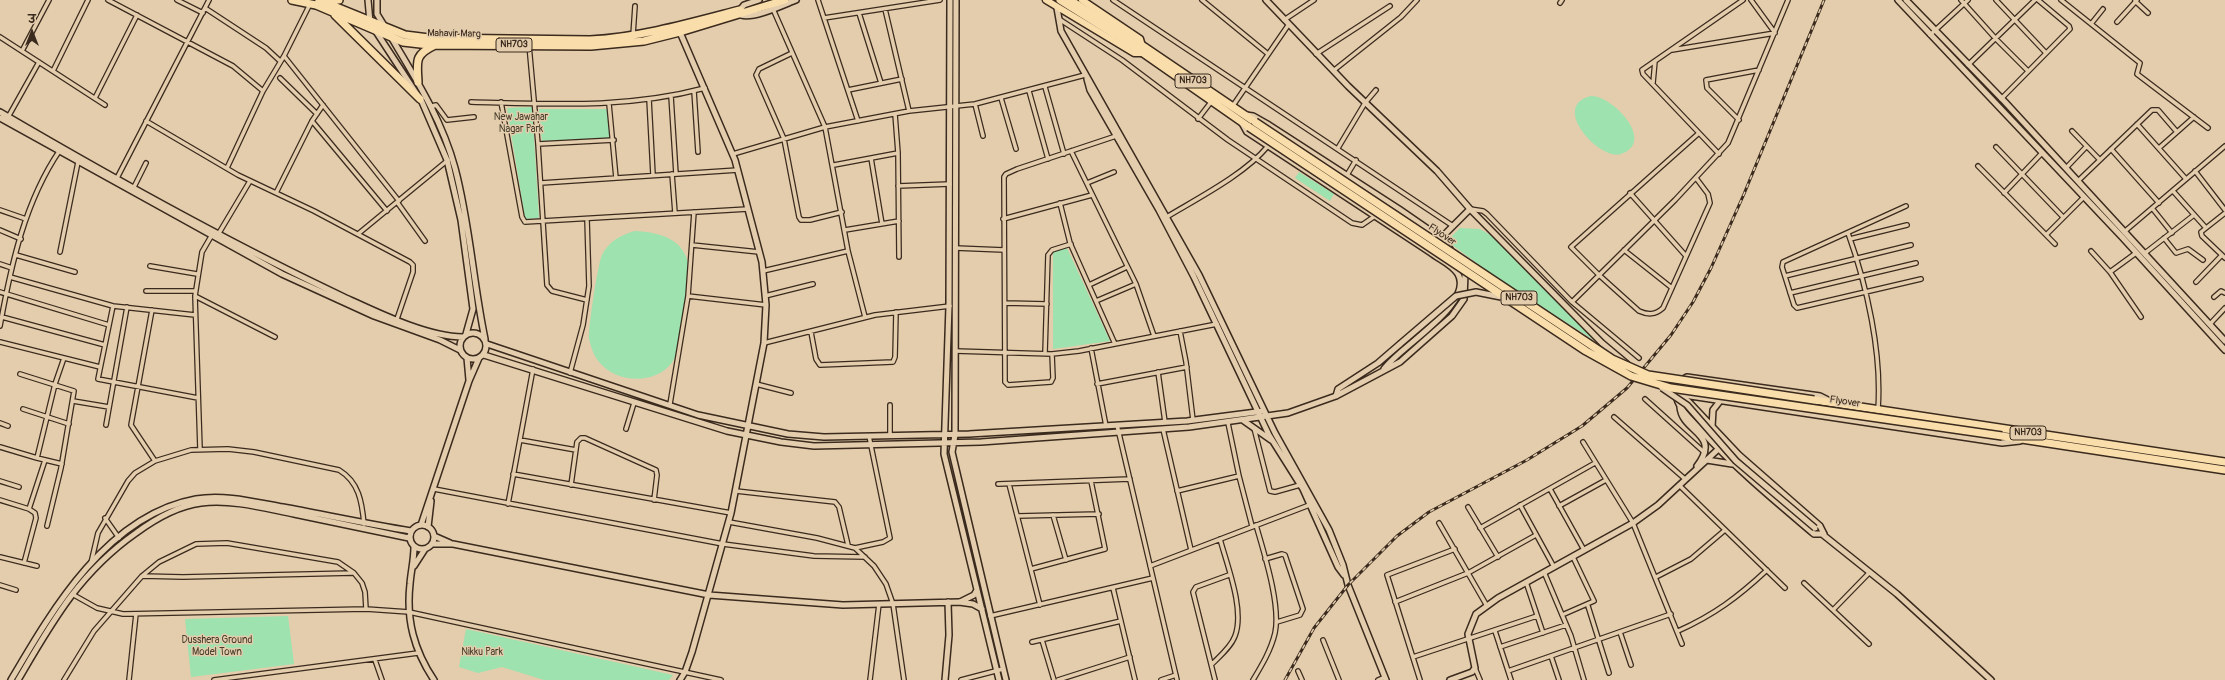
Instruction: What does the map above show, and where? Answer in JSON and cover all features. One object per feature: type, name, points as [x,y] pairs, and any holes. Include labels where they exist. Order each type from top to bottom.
[{"type":"highway","name":"Mahavir Marg","points":[[292,0],[310,4],[403,42],[435,45],[605,45],[644,41],[744,11]]},
{"type":"highway","name":"Mahavir Marg","points":[[319,0],[405,35],[429,38],[590,40],[679,30]]},
{"type":"highway","points":[[324,0],[339,0]]},
{"type":"highway","name":"NH703","points":[[744,11],[774,0]]},
{"type":"highway","name":"NH703","points":[[744,11],[785,0]]},
{"type":"highway","name":"NH703","points":[[1060,0],[1132,42]]},
{"type":"highway","name":"NH703","points":[[1070,0],[1142,49],[1245,115]]},
{"type":"highway","points":[[331,12],[420,99]]},
{"type":"highway","points":[[418,82],[417,61],[419,56],[435,45]]},
{"type":"highway","name":"NH703","points":[[1142,49],[1211,102],[1249,124]]},
{"type":"highway","name":"Flyover","points":[[1245,115],[1249,124],[1614,368],[1658,386],[2029,440]]},
{"type":"highway","name":"Flyover","points":[[1249,124],[1612,359],[1648,375],[1832,403]]},
{"type":"highway","name":"NH703","points":[[1832,403],[2225,462]]},
{"type":"highway","name":"NH703","points":[[2029,440],[2225,470]]},
{"type":"main road","points":[[1046,0],[1134,53],[1142,49],[1140,38],[1082,0]]},
{"type":"street","points":[[22,51],[49,0]]},
{"type":"street","points":[[53,71],[88,0]]},
{"type":"street","points":[[108,0],[239,71],[263,91]]},
{"type":"street","points":[[177,0],[202,13]]},
{"type":"street","points":[[115,180],[188,43],[209,0]]},
{"type":"street","points":[[368,0],[370,22],[420,99],[450,159],[461,220],[473,309],[460,344],[460,350]]},
{"type":"street","points":[[11,680],[52,613],[91,563],[138,523],[167,508],[196,499],[225,498],[252,501],[364,524],[411,531],[421,525],[469,381],[479,358],[484,354],[486,342],[478,311],[465,211],[450,159],[432,106],[377,14],[377,0]]},
{"type":"street","points":[[759,0],[744,6],[746,16],[796,0]]},
{"type":"street","points":[[818,0],[858,121]]},
{"type":"street","points":[[824,18],[940,0]]},
{"type":"street","points":[[950,0],[949,306],[946,435],[944,459],[999,680]]},
{"type":"street","points":[[956,0],[955,351],[954,435],[952,458],[1006,680]]},
{"type":"street","points":[[1112,0],[1246,87],[1453,226]]},
{"type":"street","points":[[1202,0],[1268,54]]},
{"type":"street","name":"Flyover","points":[[1266,0],[1316,54],[1437,171],[1470,209],[1494,231],[1602,343],[1630,367]]},
{"type":"street","points":[[1284,20],[1314,0]]},
{"type":"street","points":[[1333,71],[1401,17],[1417,0]]},
{"type":"street","points":[[1719,154],[1653,84],[1642,70],[1743,0]]},
{"type":"street","points":[[1751,0],[1775,33]]},
{"type":"street","points":[[1572,302],[1719,154],[1733,134],[1788,0]]},
{"type":"street","points":[[1906,0],[2078,181],[2123,233],[2136,253],[2225,350]]},
{"type":"street","points":[[1961,0],[1996,39],[2028,71]]},
{"type":"street","points":[[1930,35],[1968,0]]},
{"type":"street","points":[[1996,0],[2046,52]]},
{"type":"street","points":[[1968,65],[2035,0],[2070,27],[2069,31],[2046,52],[2001,99]]},
{"type":"street","points":[[2061,0],[2140,63],[2137,74],[2208,128]]},
{"type":"street","points":[[2067,4],[2069,0]]},
{"type":"street","points":[[2117,22],[2135,0],[2148,13]]},
{"type":"street","points":[[1899,1],[2084,197],[2145,254],[2225,341]]},
{"type":"street","points":[[227,168],[263,91],[284,56],[310,4]]},
{"type":"street","points":[[633,36],[635,6]]},
{"type":"street","points":[[1316,54],[1390,6]]},
{"type":"street","points":[[205,8],[266,48],[280,61]]},
{"type":"street","points":[[773,8],[825,127],[834,165],[848,251],[865,317]]},
{"type":"street","points":[[885,8],[909,111]]},
{"type":"street","points":[[1057,8],[1058,19],[1062,31],[1086,77],[1090,90],[1118,135],[1165,217],[1219,323],[1261,411],[1274,442],[1312,504]]},
{"type":"street","points":[[2091,24],[2103,9]]},
{"type":"street","points":[[859,13],[881,83]]},
{"type":"street","points":[[94,98],[137,15]]},
{"type":"street","points":[[1058,19],[1122,60],[1198,119],[1255,160],[1356,225],[1362,225],[1375,216]]},
{"type":"street","points":[[1232,107],[1289,24]]},
{"type":"street","points":[[679,30],[733,154],[759,252],[763,271],[766,305],[764,343],[731,514],[709,595],[703,608],[685,672],[680,680]]},
{"type":"street","points":[[1669,51],[1775,33]]},
{"type":"street","points":[[0,37],[105,105]]},
{"type":"street","points":[[529,45],[541,183],[547,280],[549,289],[587,300]]},
{"type":"street","points":[[792,53],[757,72],[758,79],[784,139],[801,220],[810,220],[842,212]]},
{"type":"street","points":[[284,56],[398,201],[425,241]]},
{"type":"street","points":[[1653,84],[1655,60]]},
{"type":"street","points":[[7,119],[39,62]]},
{"type":"street","points":[[1739,120],[1707,88],[1706,80],[1759,70]]},
{"type":"street","points":[[733,154],[825,127],[909,111],[975,104],[1086,77]]},
{"type":"street","points":[[280,78],[317,114]]},
{"type":"street","points":[[848,90],[902,79]]},
{"type":"street","points":[[1045,87],[1064,154]]},
{"type":"street","points":[[471,102],[609,104],[671,96],[705,88]]},
{"type":"street","points":[[1338,148],[1365,103],[1376,90]]},
{"type":"street","points":[[694,91],[698,152]]},
{"type":"street","points":[[1029,91],[1048,159]]},
{"type":"street","points":[[671,96],[675,213]]},
{"type":"street","points":[[1001,98],[1016,149]]},
{"type":"street","points":[[649,99],[653,175]]},
{"type":"street","points":[[501,102],[522,217],[525,222],[748,209]]},
{"type":"street","points":[[1198,119],[1211,102]]},
{"type":"street","points":[[609,104],[614,140],[616,178]]},
{"type":"street","points":[[975,104],[983,136]]},
{"type":"street","points":[[276,193],[312,121],[323,105]]},
{"type":"street","points":[[432,106],[436,105],[447,120],[474,117]]},
{"type":"street","points":[[2078,181],[2137,124],[2155,109],[2177,132]]},
{"type":"street","points":[[0,112],[7,119],[60,150],[215,233],[286,270],[397,319],[441,336],[464,336],[475,333],[486,342],[551,367],[670,404],[698,415],[788,434],[824,437],[954,435],[1106,426],[1193,420],[1261,411]]},
{"type":"street","points":[[895,114],[898,153],[899,257]]},
{"type":"street","points":[[484,354],[692,421],[747,435],[814,446],[871,446],[953,443],[1163,429],[1244,421],[1288,413],[1336,396],[1400,362],[1452,316],[1464,299],[1465,274],[1454,253],[1441,238],[1269,125],[1253,116],[1245,115]]},
{"type":"street","points":[[2159,148],[2194,117]]},
{"type":"street","points":[[0,118],[7,119]]},
{"type":"street","points":[[146,121],[250,181],[358,234],[413,265],[413,272],[397,319]]},
{"type":"street","points":[[312,121],[387,211]]},
{"type":"street","points":[[1249,124],[1247,132],[1431,253],[1455,270],[1459,276],[1460,282],[1455,302],[1447,312],[1396,354],[1383,370]]},
{"type":"street","points":[[2137,124],[2186,179]]},
{"type":"street","points":[[2072,131],[2100,160]]},
{"type":"street","points":[[1696,178],[1708,194],[1710,203],[1663,308],[1658,312],[1645,313],[1639,311],[1572,249],[1572,244],[1699,133]]},
{"type":"street","points":[[1052,354],[1053,378],[1051,382],[1008,385],[1004,381],[1004,177],[1006,174],[1118,135]]},
{"type":"street","points":[[538,144],[614,140]]},
{"type":"street","points":[[1165,217],[1255,160],[1268,146]]},
{"type":"street","points":[[2123,233],[2225,146]]},
{"type":"street","points":[[1996,147],[2063,217]]},
{"type":"street","points":[[2066,168],[2086,147]]},
{"type":"street","points":[[2112,149],[2159,203]]},
{"type":"street","points":[[60,150],[78,162],[115,180],[134,187],[215,233],[282,274],[374,316],[440,340],[460,350],[467,358],[469,381]]},
{"type":"street","points":[[0,326],[1,315],[12,268],[26,219],[39,183],[60,150]]},
{"type":"street","points":[[1071,151],[1136,284],[1154,336]]},
{"type":"street","points":[[834,165],[898,153]]},
{"type":"street","points":[[2004,193],[2042,153]]},
{"type":"street","points":[[871,158],[882,224]]},
{"type":"street","points":[[358,234],[450,159]]},
{"type":"street","points":[[1346,175],[1356,160]]},
{"type":"street","points":[[60,252],[78,162]]},
{"type":"street","points":[[134,187],[146,163]]},
{"type":"street","points":[[1978,166],[2055,244]]},
{"type":"street","points":[[541,183],[738,170]]},
{"type":"street","points":[[2195,171],[2225,212],[2202,232],[2202,236],[2224,256],[2196,282]]},
{"type":"street","points":[[1087,183],[1114,172]]},
{"type":"street","points":[[200,449],[195,315],[197,274],[202,252],[250,181]]},
{"type":"street","points":[[898,186],[950,184]]},
{"type":"street","points":[[2173,191],[2206,228]]},
{"type":"street","points":[[1630,193],[1686,256]]},
{"type":"street","points":[[1003,219],[1092,195]]},
{"type":"street","points":[[2046,235],[2084,197]]},
{"type":"street","points":[[1060,203],[1071,244],[1116,344]]},
{"type":"street","points":[[1906,206],[1783,262],[1782,266],[1794,305],[1801,308],[1921,279]]},
{"type":"street","points":[[2152,208],[2172,232]]},
{"type":"street","points":[[1431,253],[1441,238],[1470,209],[1482,211],[1487,214],[1572,302],[1639,358]]},
{"type":"street","points":[[0,210],[26,219]]},
{"type":"street","points":[[670,404],[688,296],[694,212]]},
{"type":"street","points":[[2145,254],[2194,215]]},
{"type":"street","points":[[570,373],[583,325],[587,300],[589,267],[587,219]]},
{"type":"street","points":[[845,230],[899,221]]},
{"type":"street","points":[[1850,239],[1907,225]]},
{"type":"street","points":[[0,230],[21,239]]},
{"type":"street","points":[[1848,233],[1867,291],[1878,377],[1878,410]]},
{"type":"street","points":[[2164,238],[2175,253],[2188,249],[2203,260]]},
{"type":"street","points":[[1045,353],[1048,254],[1052,250],[1071,244]]},
{"type":"street","points":[[692,245],[759,252]]},
{"type":"street","points":[[1785,276],[1911,245]]},
{"type":"street","points":[[955,248],[1004,250]]},
{"type":"street","points":[[1624,250],[1672,288]]},
{"type":"street","points":[[763,271],[848,251]]},
{"type":"street","points":[[2091,251],[2110,272],[2141,317]]},
{"type":"street","points":[[2110,272],[2136,253]]},
{"type":"street","points":[[16,255],[75,272]]},
{"type":"street","points":[[1790,293],[1916,263]]},
{"type":"street","points":[[0,264],[12,268]]},
{"type":"street","points":[[150,266],[197,274]]},
{"type":"street","points":[[1089,285],[1127,267]]},
{"type":"street","points":[[10,277],[113,306],[195,315]]},
{"type":"street","points":[[765,296],[813,284]]},
{"type":"street","points":[[1096,301],[1136,284]]},
{"type":"street","points":[[146,291],[195,294],[275,337]]},
{"type":"street","points":[[2214,298],[2221,291],[2225,293]]},
{"type":"street","points":[[0,292],[109,325]]},
{"type":"street","name":"Flyover","points":[[1336,396],[1338,389],[1378,364],[1456,296],[1476,292],[1508,298]]},
{"type":"street","points":[[688,296],[766,305]]},
{"type":"street","points":[[1005,303],[1046,304]]},
{"type":"street","points":[[113,306],[98,378],[113,383],[198,398]]},
{"type":"street","points":[[764,343],[865,317],[896,312],[955,306]]},
{"type":"street","points":[[106,425],[127,307]]},
{"type":"street","points":[[2210,324],[2225,308]]},
{"type":"street","points":[[152,310],[139,388],[131,420],[132,428],[155,461]]},
{"type":"street","points":[[810,332],[816,359],[820,365],[893,362],[895,357],[896,312]]},
{"type":"street","points":[[1,315],[105,345]]},
{"type":"street","points":[[955,351],[1052,354],[1116,344],[1219,323]]},
{"type":"street","points":[[1180,331],[1187,367],[1193,420]]},
{"type":"street","points":[[0,342],[100,367]]},
{"type":"street","points":[[1091,348],[1106,426]]},
{"type":"street","points":[[37,458],[55,384],[64,358]]},
{"type":"street","points":[[467,358],[479,358]]},
{"type":"street","points":[[550,375],[551,367]]},
{"type":"street","points":[[1097,384],[1187,367]]},
{"type":"street","points":[[508,504],[533,369]]},
{"type":"street","points":[[1158,372],[1164,422]]},
{"type":"street","points":[[20,374],[73,390],[73,401],[62,464],[47,526]]},
{"type":"street","points":[[1690,475],[1706,454],[1705,445],[1682,414],[1676,394],[1678,385],[1682,379],[1688,377],[1820,396],[1832,403]]},
{"type":"street","points":[[756,384],[791,393]]},
{"type":"street","name":"Flyover","points":[[1658,386],[1687,405],[1736,461],[1824,534]]},
{"type":"street","points":[[1676,394],[2002,443],[2029,440]]},
{"type":"street","points":[[1676,394],[1688,401],[1726,442],[1820,526],[1824,534],[1897,594],[1987,679]]},
{"type":"street","points":[[1645,399],[1706,454]]},
{"type":"street","points":[[73,401],[109,407]]},
{"type":"street","points":[[1712,427],[1713,410],[1720,401]]},
{"type":"street","points":[[626,429],[634,403]]},
{"type":"street","points":[[890,405],[890,436]]},
{"type":"street","points":[[1680,406],[1718,450],[1733,464],[1814,534],[1824,534]]},
{"type":"street","points":[[23,409],[69,424]]},
{"type":"street","points":[[1614,417],[1685,479]]},
{"type":"street","points":[[1264,418],[1312,504],[1338,566],[1345,576],[1386,678],[1378,680]]},
{"type":"street","points":[[1244,421],[1274,442]]},
{"type":"street","points":[[0,423],[8,426]]},
{"type":"street","points":[[1228,423],[1238,476],[1265,559],[1276,608],[1277,622],[1271,648],[1253,680]]},
{"type":"street","points":[[1117,425],[1177,680]]},
{"type":"street","points":[[1254,428],[1270,491],[1275,492],[1300,485]]},
{"type":"street","points":[[1163,429],[1191,550]]},
{"type":"street","points":[[855,548],[883,542],[890,538],[869,436]]},
{"type":"street","points":[[571,485],[579,439],[586,438],[656,470],[657,475],[654,500]]},
{"type":"street","points":[[520,440],[576,450]]},
{"type":"street","points":[[1583,442],[1632,523],[1671,614],[1682,644]]},
{"type":"street","points":[[1480,680],[1475,668],[1469,639],[1470,626],[1476,614],[1526,582],[1632,523],[1658,505],[1726,442]]},
{"type":"street","points":[[0,447],[62,464]]},
{"type":"street","points":[[91,563],[94,545],[105,518],[135,473],[155,461],[180,452],[200,449],[254,452],[339,470],[347,475],[358,492],[361,501],[364,524]]},
{"type":"street","points":[[29,510],[45,460]]},
{"type":"street","points":[[1708,460],[1733,464]]},
{"type":"street","points":[[1480,528],[1596,463]]},
{"type":"street","points":[[513,474],[731,514]]},
{"type":"street","points":[[1177,491],[1238,476]]},
{"type":"street","points":[[998,484],[1130,479]]},
{"type":"street","points":[[0,480],[19,487]]},
{"type":"street","points":[[1559,506],[1606,480]]},
{"type":"street","points":[[1031,569],[1105,549],[1091,481]]},
{"type":"street","points":[[1008,484],[1018,516],[1040,604]]},
{"type":"street","points":[[1679,485],[1785,588]]},
{"type":"street","points":[[434,489],[723,544],[814,556],[865,557]]},
{"type":"street","points":[[1550,489],[1584,550]]},
{"type":"street","points":[[736,491],[835,502],[839,507],[848,545]]},
{"type":"street","points":[[430,498],[428,527],[434,536],[453,544]]},
{"type":"street","points":[[0,500],[35,513],[36,518],[24,563]]},
{"type":"street","points":[[18,680],[57,614],[101,560],[152,521],[183,507],[202,503],[226,502],[409,538]]},
{"type":"street","points":[[1150,566],[1312,504]]},
{"type":"street","points":[[1520,506],[1554,567]]},
{"type":"street","points":[[1468,507],[1498,557]]},
{"type":"street","points":[[1018,516],[1099,514]]},
{"type":"street","points":[[1053,515],[1066,560]]},
{"type":"street","points":[[105,518],[119,538]]},
{"type":"street","points":[[729,522],[848,545],[855,548],[865,557],[882,576],[893,604],[904,680]]},
{"type":"street","points":[[1439,523],[1487,606]]},
{"type":"street","points":[[421,525],[428,527]]},
{"type":"street","points":[[1656,578],[1691,559],[1725,530]]},
{"type":"street","points":[[411,531],[409,538],[414,547],[414,567],[410,583],[410,624],[418,653],[434,680]]},
{"type":"street","points":[[1394,602],[1468,573],[1536,535]]},
{"type":"street","points":[[432,544],[434,536]]},
{"type":"street","points":[[1212,664],[1226,651],[1232,642],[1238,624],[1238,610],[1220,539]]},
{"type":"street","points":[[64,680],[94,631],[142,576],[159,562],[182,549],[196,544],[210,542],[338,562],[354,573],[362,583],[365,592],[366,609]]},
{"type":"street","points":[[414,567],[425,549],[432,544],[453,544],[709,595],[819,604],[959,602],[973,604],[982,609]]},
{"type":"street","points":[[414,547],[425,549]]},
{"type":"street","points":[[1420,680],[1394,602],[1387,575],[1454,550]]},
{"type":"street","points":[[1265,559],[1282,554],[1285,555],[1302,609],[1300,615],[1277,622]]},
{"type":"street","points":[[1562,615],[1588,606],[1594,599],[1573,557]]},
{"type":"street","points":[[0,558],[37,566]]},
{"type":"street","points":[[1678,631],[1713,614],[1744,591],[1767,570]]},
{"type":"street","points":[[1544,572],[1575,648],[1584,680]]},
{"type":"street","points":[[1833,610],[1870,572]]},
{"type":"street","points":[[142,576],[183,577],[354,573]]},
{"type":"street","points":[[1215,680],[1193,592],[1196,587],[1229,575]]},
{"type":"street","points":[[990,616],[1153,578]]},
{"type":"street","points":[[1526,582],[1543,633]]},
{"type":"street","points":[[1804,583],[1869,644]]},
{"type":"street","points":[[0,585],[16,590]]},
{"type":"street","points":[[1113,588],[1135,680]]},
{"type":"street","points":[[959,602],[974,595],[977,590]]},
{"type":"street","points":[[72,594],[97,608],[123,614],[366,609],[410,612],[721,680]]},
{"type":"street","points":[[945,680],[949,635],[948,602]]},
{"type":"street","points":[[870,680],[879,604]]},
{"type":"street","points":[[1588,606],[1600,640],[1609,673]]},
{"type":"street","points":[[129,680],[136,614]]},
{"type":"street","points":[[1508,671],[1671,614]]},
{"type":"street","points":[[1413,657],[1537,616]]},
{"type":"street","points":[[1032,642],[1121,621]]},
{"type":"street","points":[[1500,647],[1566,625]]},
{"type":"street","points":[[1495,631],[1511,680]]},
{"type":"street","points":[[1620,632],[1631,666]]},
{"type":"street","points":[[1042,640],[1054,680]]},
{"type":"street","points":[[1323,640],[1339,680]]},
{"type":"street","points":[[214,680],[375,660],[418,653]]},
{"type":"street","points":[[1551,656],[1559,680]]},
{"type":"street","points":[[1058,680],[1130,657]]},
{"type":"street","points":[[375,660],[382,680]]},
{"type":"street","points":[[1450,680],[1472,672],[1475,668]]},
{"type":"street","points":[[961,680],[1003,669]]},
{"type":"street","points":[[1298,671],[1302,680]]},
{"type":"street","points":[[1161,680],[1176,675]]},
{"type":"green space","points":[[1591,96],[1600,98],[1610,103],[1627,120],[1633,130],[1634,140],[1631,148],[1621,154],[1612,154],[1591,141],[1582,131],[1576,121],[1575,110],[1579,102]]},
{"type":"green space","name":"New Jawahar Nagar Park","points":[[532,107],[539,218],[525,219],[507,108]]},
{"type":"green space","name":"New Jawahar Nagar Park","points":[[539,109],[608,109],[610,138],[542,141]]},
{"type":"green space","points":[[1299,172],[1334,194],[1330,201],[1295,178]]},
{"type":"green space","points":[[1460,228],[1480,229],[1492,236],[1600,344],[1498,279],[1447,241]]},
{"type":"green space","points":[[635,231],[653,233],[670,239],[683,250],[687,258],[689,268],[681,336],[677,352],[672,363],[663,371],[653,376],[642,378],[619,376],[608,370],[596,358],[589,339],[598,270],[602,255],[608,246],[616,239]]},
{"type":"green space","points":[[1067,248],[1110,341],[1053,349],[1053,251]]},
{"type":"green space","name":"Dusshera Ground Model Town","points":[[288,616],[294,664],[191,677],[185,619]]},
{"type":"green space","name":"Nikku Park","points":[[466,629],[673,675],[669,680],[544,680],[502,667],[478,673],[459,667]]},
{"type":"railway","points":[[1285,680],[1314,628],[1348,585],[1397,536],[1429,512],[1527,460],[1582,426],[1627,388],[1671,335],[1693,302],[1711,268],[1744,194],[1824,0]]}]
